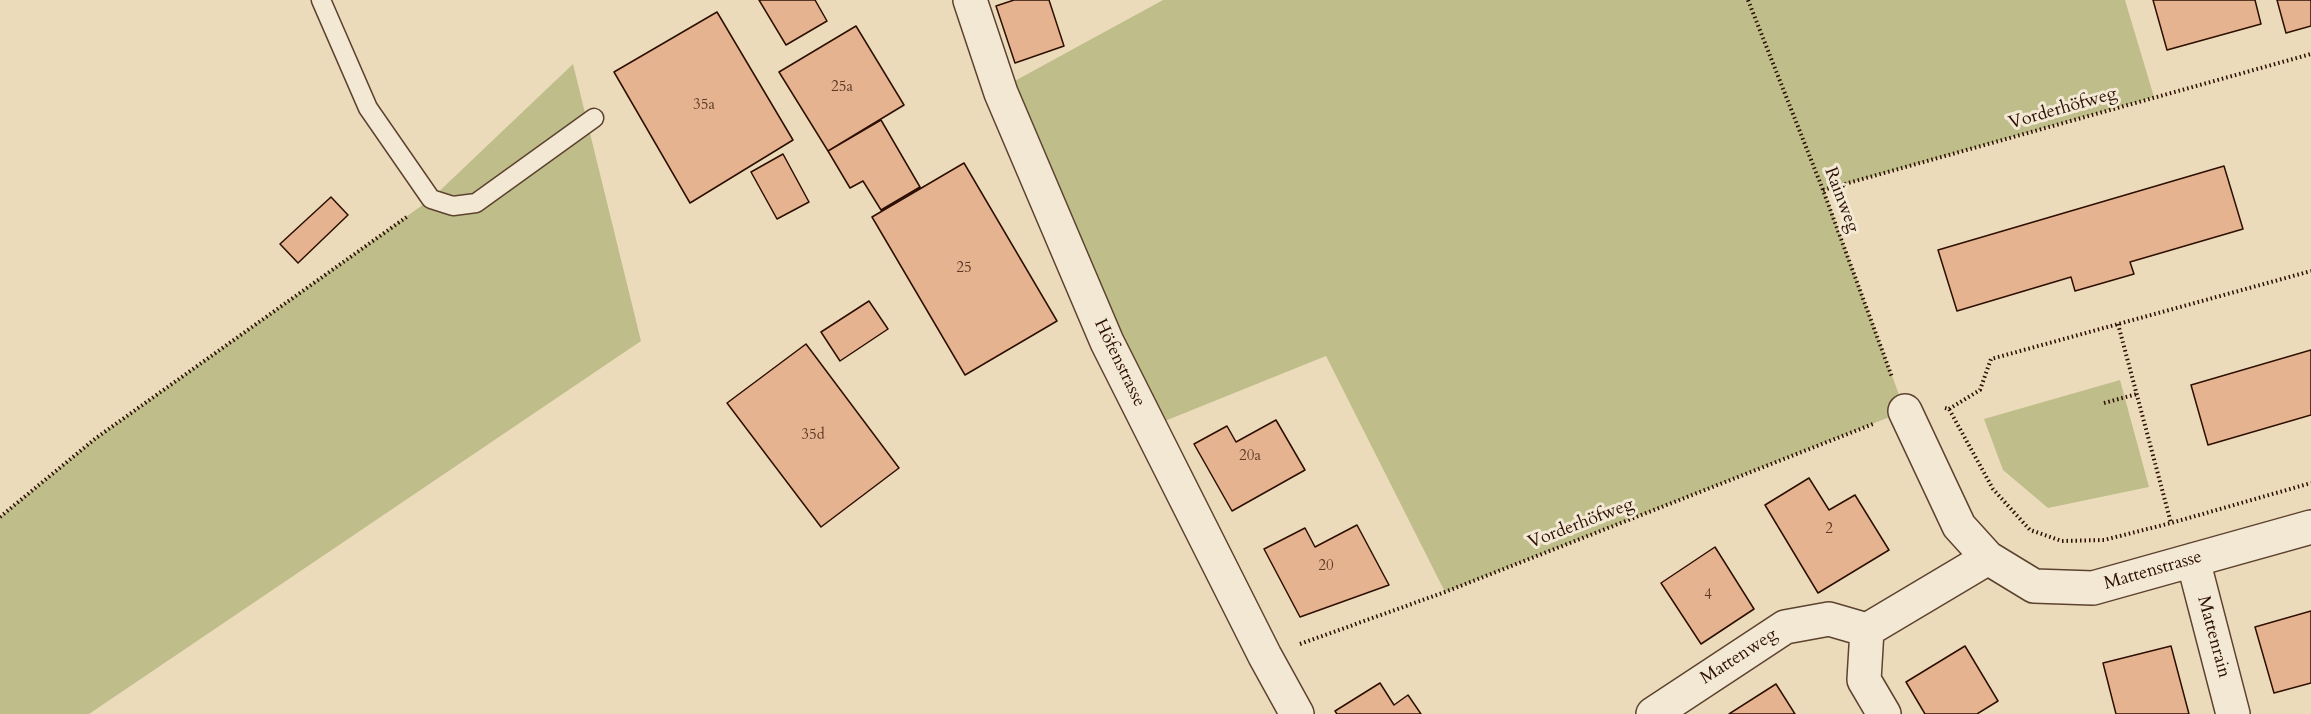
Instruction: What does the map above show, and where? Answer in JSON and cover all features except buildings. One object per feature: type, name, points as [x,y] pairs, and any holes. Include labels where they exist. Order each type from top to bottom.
[{"type":"street","name":"Höfenstrasse","points":[[969,0],[1001,93],[1107,342],[1265,656],[1297,714]]},
{"type":"street","name":"Mattenstrasse","points":[[1905,411],[1959,526],[1988,558],[2034,586],[2093,588],[2311,527]]},
{"type":"street","points":[[1884,714],[1864,680],[1867,630],[1988,558]]},
{"type":"street","name":"Mattenrain","points":[[2193,560],[2233,714]]},
{"type":"street","name":"Mattenweg","points":[[1653,714],[1785,627],[1829,620],[1867,630]]},
{"type":"lane","points":[[321,0],[368,108],[431,200],[453,206],[476,203],[594,118]]},
{"type":"path","name":"Rainweg","points":[[1748,0],[1823,190],[1905,411]]},
{"type":"path","name":"Vorderhöfweg","points":[[1823,190],[2311,54]]},
{"type":"path","points":[[0,517],[96,438],[431,200]]},
{"type":"path","points":[[2311,271],[1991,359],[1980,390],[1949,409],[1993,489],[2030,530],[2062,541],[2104,540],[2311,483]]},
{"type":"path","points":[[2118,324],[2171,523]]},
{"type":"path","points":[[2104,404],[2137,394]]},
{"type":"path","name":"Vorderhöfweg","points":[[1265,656],[1445,592],[1905,411],[1932,403],[1949,409]]},
{"type":"shaded area","points":[[1163,0],[2125,0],[2154,97],[1824,190],[1905,411],[1445,592],[1326,356],[1150,427],[1011,83]]},
{"type":"shaded area","points":[[573,64],[641,341],[89,714],[0,714],[0,517],[96,438],[431,199]]},
{"type":"shaded area","points":[[2120,380],[2149,487],[2048,508],[2003,470],[1984,419]]}]
